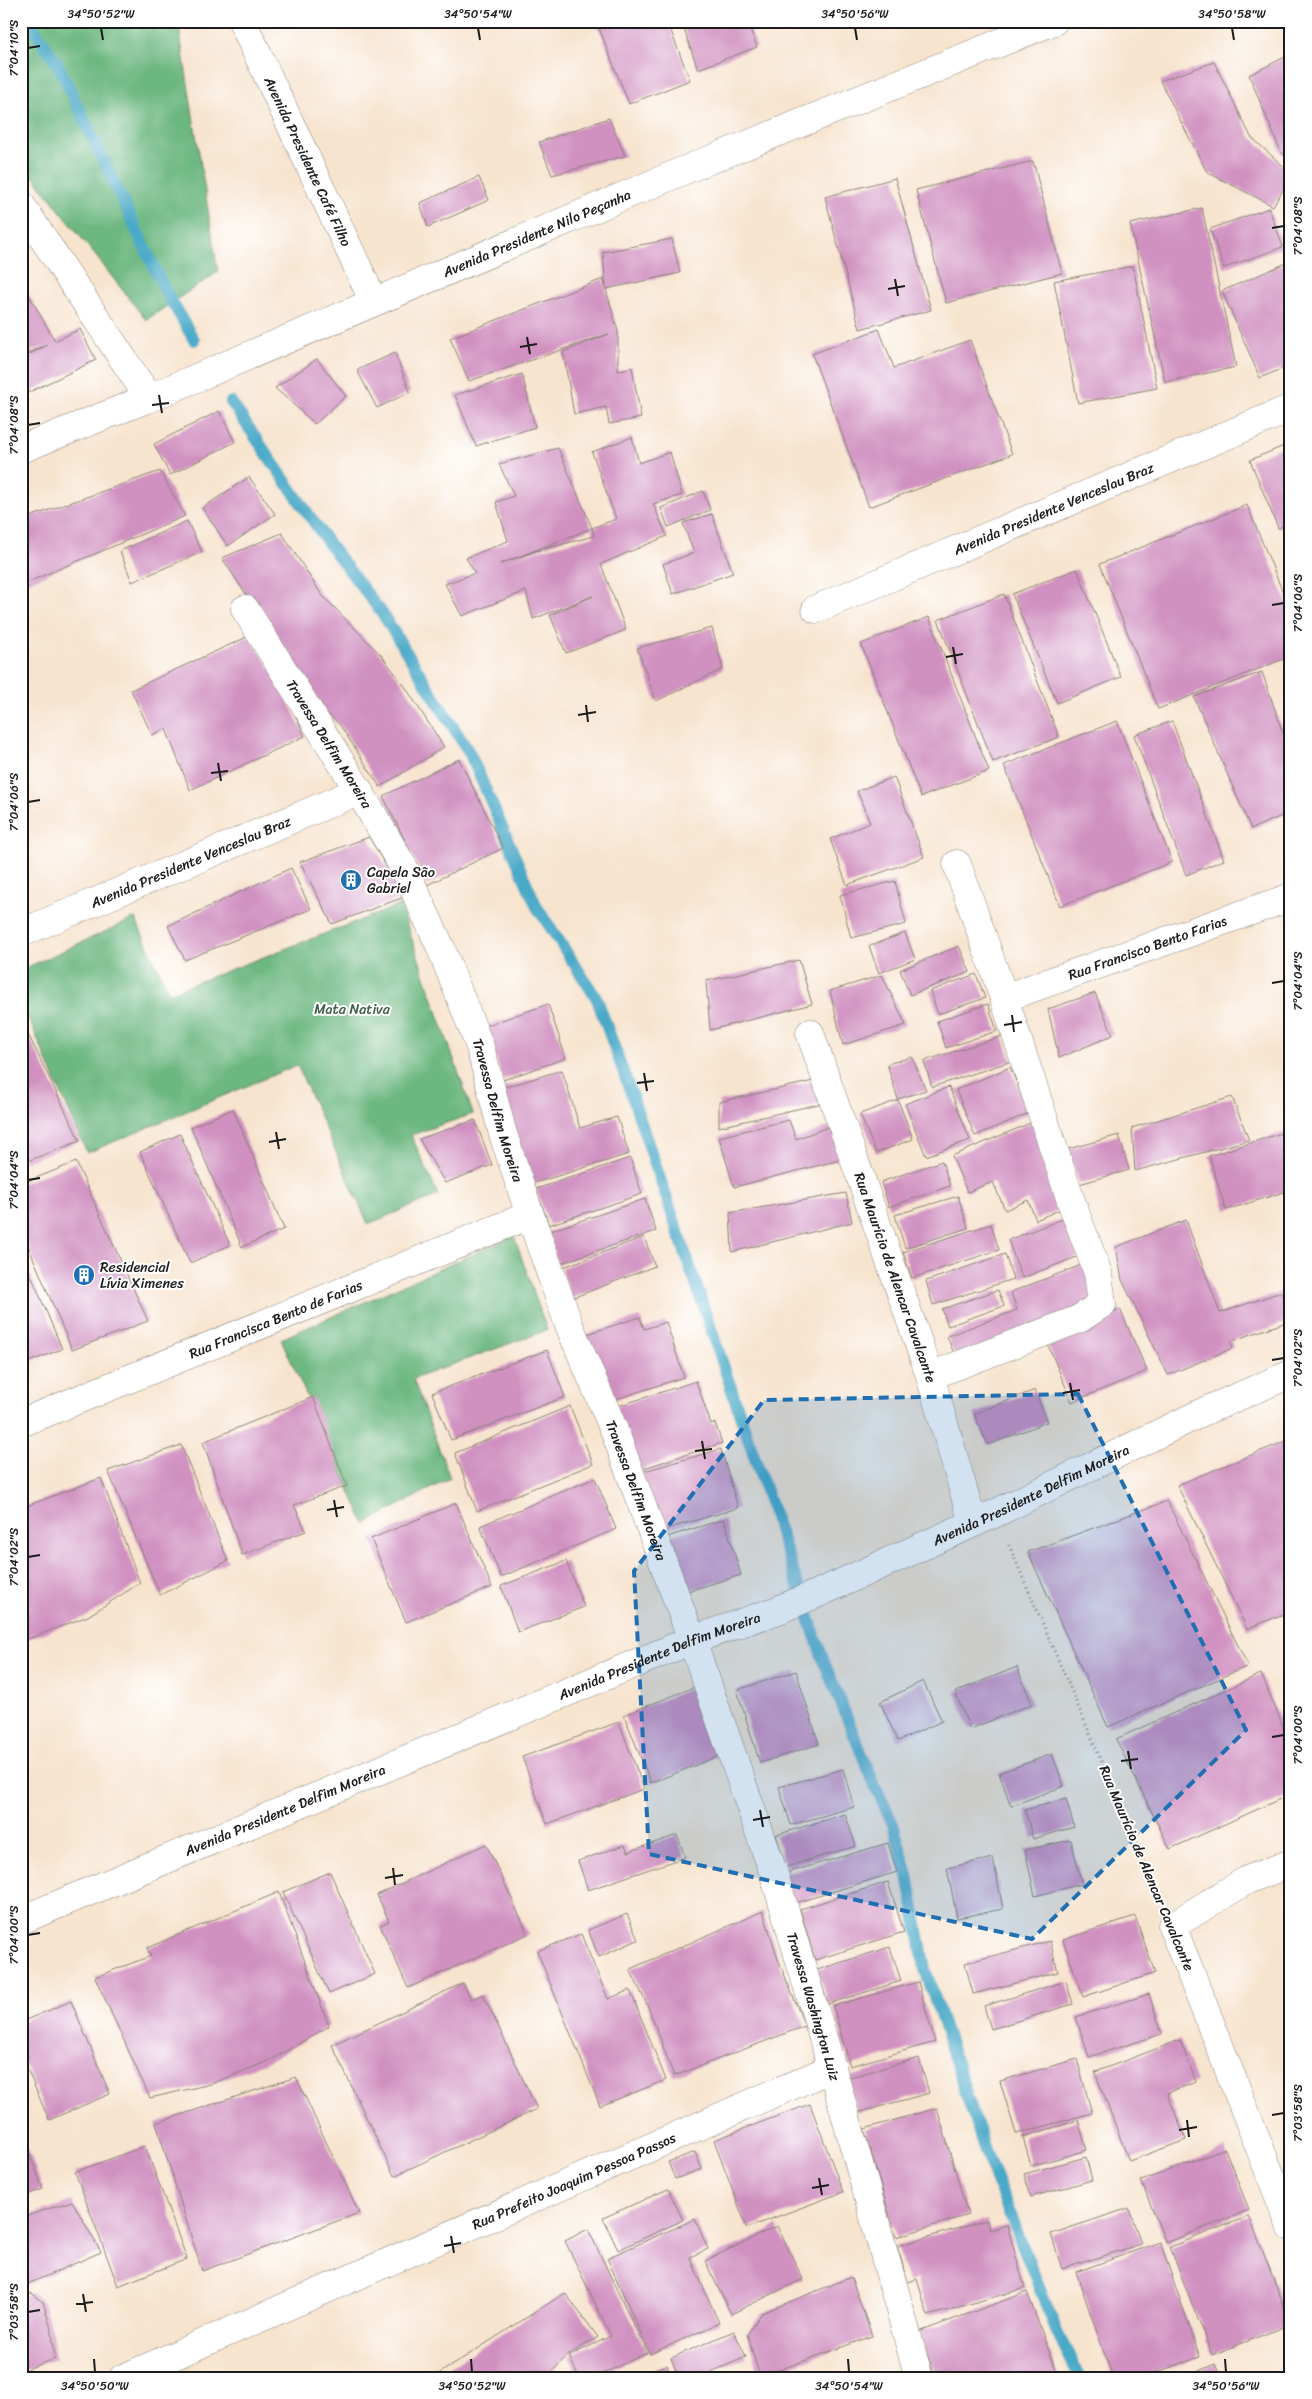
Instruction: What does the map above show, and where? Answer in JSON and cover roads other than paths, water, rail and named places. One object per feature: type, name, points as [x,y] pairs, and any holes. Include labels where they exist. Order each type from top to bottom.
[{"type":"street","name":"Avenida Presidente Café Filho","points":[[242,21],[374,302]]},
{"type":"street","name":"Avenida Presidente Nilo Peçanha","points":[[21,449],[149,398],[692,167],[1054,21]]},
{"type":"street","points":[[21,205],[149,398]]},
{"type":"street","name":"Avenida Presidente Venceslau Braz","points":[[816,609],[1291,408]]},
{"type":"street","name":"Travessa Delfim Moreira","points":[[245,608],[359,791],[405,870],[443,955],[480,1047],[502,1134],[530,1216],[570,1325],[614,1430],[692,1640]]},
{"type":"street","name":"Avenida Presidente Venceslau Braz","points":[[21,933],[359,791]]},
{"type":"street","points":[[930,1376],[1079,1320],[1102,1304],[1098,1273],[1072,1204],[1004,998],[957,864]]},
{"type":"street","name":"Rua Francisco Bento Farias","points":[[1004,998],[1291,897]]},
{"type":"street","name":"Rua Maurício de Alencar Cavalcante","points":[[810,1033],[930,1376],[984,1518]]},
{"type":"street","name":"Rua Francisca Bento de Farias","points":[[21,1424],[530,1216]]},
{"type":"street","name":"Avenida Presidente Delfim Moreira","points":[[21,1920],[692,1640],[778,1610],[822,1592],[984,1518],[1207,1410],[1291,1374]]},
{"type":"street","name":"Travessa Washington Luiz","points":[[692,1640],[774,1874],[832,2068],[918,2378]]},
{"type":"street","name":"Rua Maurício de Alencar Cavalcante","points":[[1291,1863],[1247,1880],[1172,1926],[1291,2227]]},
{"type":"street","name":"Rua Prefeito Joaquim Pessoa Passos","points":[[123,2378],[832,2068]]},
{"type":"waterway","points":[[29,21],[58,65],[165,290],[194,340]]},
{"type":"waterway","points":[[231,402],[329,544],[382,613],[470,754],[537,907],[597,999],[632,1096],[824,1662],[875,1786],[893,1824],[908,1875],[925,1969],[986,2154],[1057,2332],[1080,2378]]},
{"type":"place","name":"Capela São Gabriel","points":[[351,880]]},
{"type":"place","name":"Residencial Lívia Ximenes","points":[[84,1275]]},
{"type":"park label","name":"Mata Nativa","points":[[352,1009]]}]
